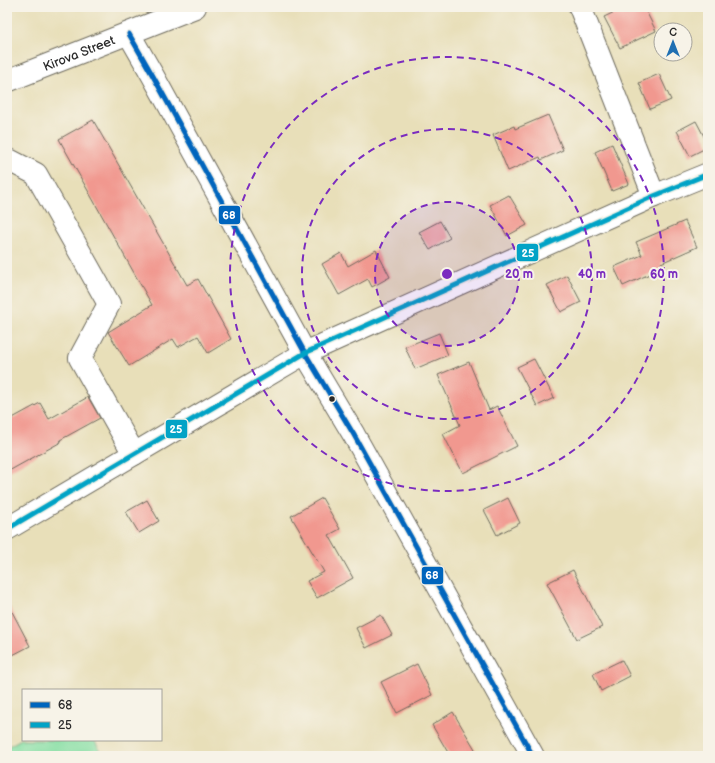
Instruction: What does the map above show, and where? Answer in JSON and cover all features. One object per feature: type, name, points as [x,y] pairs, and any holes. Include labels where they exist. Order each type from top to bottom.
[{"type":"street","name":"Kirova Street","points":[[7,81],[195,7]]},
{"type":"street","points":[[580,7],[654,196]]},
{"type":"street","points":[[128,34],[157,82],[306,353],[354,435],[533,756]]},
{"type":"street","points":[[7,159],[36,174],[109,304],[80,358],[134,454]]},
{"type":"street","points":[[7,529],[306,353],[654,196],[708,174]]},
{"type":"green space","points":[[22,739],[22,741],[95,741],[103,756],[7,756],[7,747]]},
{"type":"building","points":[[625,7],[644,7],[653,25],[653,32],[620,48],[604,17]]},
{"type":"building","points":[[659,74],[671,100],[650,109],[639,83]]},
{"type":"building","points":[[548,115],[563,150],[541,160],[540,157],[508,171],[493,135],[514,126],[515,129]]},
{"type":"building","points":[[93,120],[187,285],[198,279],[231,339],[208,353],[198,336],[178,347],[173,339],[129,366],[108,332],[152,305],[59,139]]},
{"type":"building","points":[[696,121],[708,144],[708,147],[690,156],[677,131]]},
{"type":"building","points":[[612,144],[629,184],[612,191],[595,152]]},
{"type":"building","points":[[509,195],[527,225],[507,236],[490,205]]},
{"type":"building","points":[[440,221],[450,238],[430,250],[419,232]]},
{"type":"building","points":[[685,221],[697,247],[661,263],[663,268],[623,286],[614,267],[642,255],[636,242]]},
{"type":"building","points":[[376,250],[390,277],[372,287],[368,279],[339,295],[322,264],[341,253],[348,266]]},
{"type":"building","points":[[567,275],[581,302],[561,312],[547,285]]},
{"type":"building","points":[[439,333],[448,355],[415,369],[405,347]]},
{"type":"building","points":[[534,359],[554,398],[537,406],[517,367]]},
{"type":"building","points":[[469,362],[489,410],[497,406],[517,446],[463,473],[443,434],[460,425],[438,375]]},
{"type":"building","points":[[88,397],[100,418],[7,472],[7,421],[40,403],[49,419]]},
{"type":"building","points":[[322,498],[340,529],[329,535],[353,578],[317,598],[307,581],[324,572],[291,516]]},
{"type":"building","points":[[508,498],[520,523],[497,535],[484,510]]},
{"type":"building","points":[[147,500],[159,521],[139,533],[126,512]]},
{"type":"building","points":[[573,570],[602,627],[577,639],[547,583]]},
{"type":"building","points":[[7,602],[30,646],[7,658]]},
{"type":"building","points":[[381,615],[392,635],[366,648],[356,628]]},
{"type":"building","points":[[622,660],[630,676],[601,691],[593,674]]},
{"type":"building","points":[[417,664],[432,695],[397,713],[381,682]]},
{"type":"building","points":[[453,712],[479,756],[450,756],[432,725]]},
{"type":"transit line","name":"68","points":[[129,34],[305,353],[354,435],[533,756]]},
{"type":"transit line","name":"25","points":[[7,529],[305,353],[654,196],[708,174]]}]
